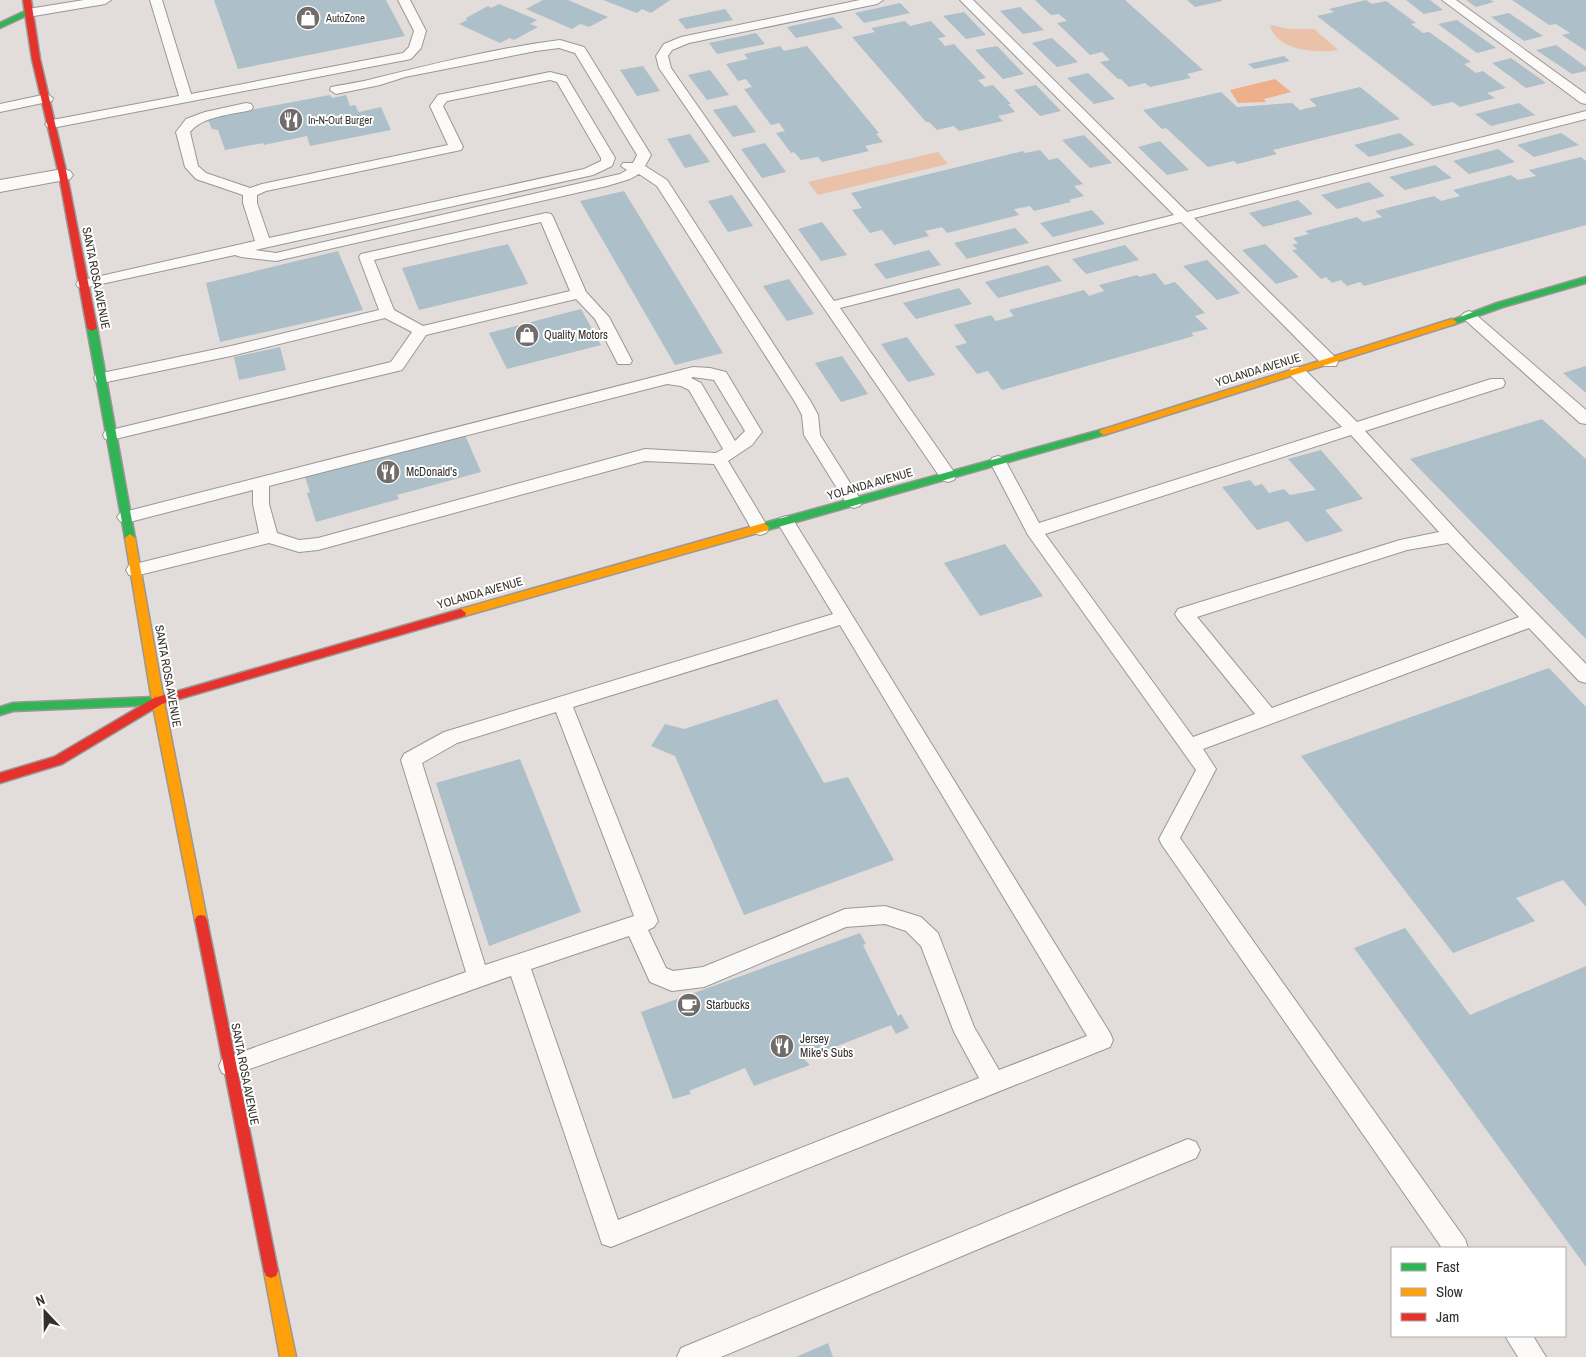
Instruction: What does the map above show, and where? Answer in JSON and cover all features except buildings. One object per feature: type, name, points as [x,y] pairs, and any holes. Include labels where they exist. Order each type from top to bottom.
[{"type":"main road","name":"SANTA ROSA AVENUE","points":[[26,0],[36,59],[47,98],[63,175],[102,378],[158,701],[288,1357]]},
{"type":"main road","points":[[0,14],[28,13]]},
{"type":"main road","points":[[0,26],[28,13]]},
{"type":"main road","name":"YOLANDA AVENUE","points":[[158,701],[528,593],[1075,441],[1586,280]]},
{"type":"main road","points":[[0,711],[13,707],[158,701]]},
{"type":"main road","points":[[0,778],[58,761],[158,701]]},
{"type":"street","points":[[0,186],[63,175]]},
{"type":"lane","points":[[28,13],[106,0]]},
{"type":"lane","points":[[156,0],[186,99]]},
{"type":"lane","points":[[52,124],[406,56],[415,48],[420,31],[404,0]]},
{"type":"lane","points":[[877,0],[685,40],[668,47],[662,56],[665,68],[948,476]]},
{"type":"lane","points":[[966,0],[1330,362]]},
{"type":"lane","points":[[1448,0],[1586,100]]},
{"type":"lane","points":[[228,251],[276,257],[625,178],[639,168],[644,155],[580,50],[560,44],[411,72],[380,81],[336,90]]},
{"type":"lane","points":[[246,107],[210,115],[191,122],[183,132],[192,167],[201,176],[250,193],[262,188],[456,146],[436,106],[443,98],[550,76],[562,80],[606,152],[607,163]]},
{"type":"lane","points":[[0,108],[47,98]]},
{"type":"lane","points":[[830,306],[1586,115]]},
{"type":"lane","points":[[83,284],[588,172],[607,163],[639,168],[662,183],[810,415],[812,434],[819,448],[854,502]]},
{"type":"lane","points":[[250,193],[250,203],[263,243]]},
{"type":"lane","points":[[579,294],[421,331],[387,313],[366,258],[546,217],[579,294],[601,316],[624,361]]},
{"type":"lane","points":[[102,378],[231,351],[387,313]]},
{"type":"lane","points":[[1469,316],[1586,419]]},
{"type":"lane","points":[[111,435],[396,366],[421,331]]},
{"type":"lane","points":[[126,517],[693,372],[710,372],[720,376],[754,432],[746,441],[726,455],[645,455],[318,544],[299,546],[269,537],[135,570]]},
{"type":"lane","points":[[1297,372],[1354,429],[1452,536],[1586,676]]},
{"type":"lane","points":[[666,378],[685,381],[696,387],[760,529]]},
{"type":"lane","points":[[1034,531],[1497,383]]},
{"type":"lane","points":[[998,462],[1034,531],[1206,770],[1169,839],[1455,1247]]},
{"type":"lane","points":[[261,482],[261,504],[269,537]]},
{"type":"lane","points":[[518,964],[611,1236],[1102,1040],[786,522]]},
{"type":"lane","points":[[1269,717],[1184,614],[1406,544],[1452,536]]},
{"type":"lane","points":[[478,976],[411,760],[451,737],[844,617]]},
{"type":"lane","points":[[1190,746],[1533,619]]},
{"type":"lane","points":[[230,1066],[478,976],[646,921],[562,703]]},
{"type":"lane","points":[[635,925],[658,975],[672,981],[704,977],[845,918],[885,915],[913,924],[930,940],[965,1032],[995,1084]]},
{"type":"lane","points":[[690,1357],[1188,1150]]},
{"type":"lane","points":[[1519,1337],[1533,1357]]},
{"type":"shaded area","points":[[1270,25],[1290,29],[1314,29],[1338,50],[1309,50],[1288,45],[1273,33]]},
{"type":"shaded area","points":[[1275,79],[1291,92],[1264,99],[1266,102],[1238,103],[1230,90]]},
{"type":"shaded area","points":[[938,152],[948,164],[818,195],[808,182]]},
{"type":"traffic: fast","points":[[0,26],[28,13]]},
{"type":"traffic: fast","points":[[1452,322],[1500,305],[1586,280]]},
{"type":"traffic: fast","points":[[92,328],[130,538]]},
{"type":"traffic: fast","points":[[764,527],[1104,432]]},
{"type":"traffic: fast","points":[[0,711],[13,707],[154,701]]},
{"type":"traffic: slow","points":[[1104,432],[1452,322]]},
{"type":"traffic: slow","points":[[461,613],[764,527]]},
{"type":"traffic: slow","points":[[130,538],[158,701],[201,920]]},
{"type":"traffic: slow","points":[[271,1271],[288,1357]]},
{"type":"traffic: jam","points":[[27,0],[36,59],[63,175],[92,328]]},
{"type":"traffic: jam","points":[[158,701],[461,613]]},
{"type":"traffic: jam","points":[[0,778],[58,761],[158,701]]},
{"type":"traffic: jam","points":[[201,920],[271,1271]]},
{"type":"place","name":"AutoZone","points":[[308,18]]},
{"type":"place","name":"In-N-Out Burger","points":[[291,120]]},
{"type":"place","name":"Quality Motors","points":[[527,335]]},
{"type":"place","name":"McDonald's","points":[[388,472]]},
{"type":"place","name":"Starbucks","points":[[689,1005]]},
{"type":"place","name":"Jersey Mike's Subs","points":[[782,1046]]}]
